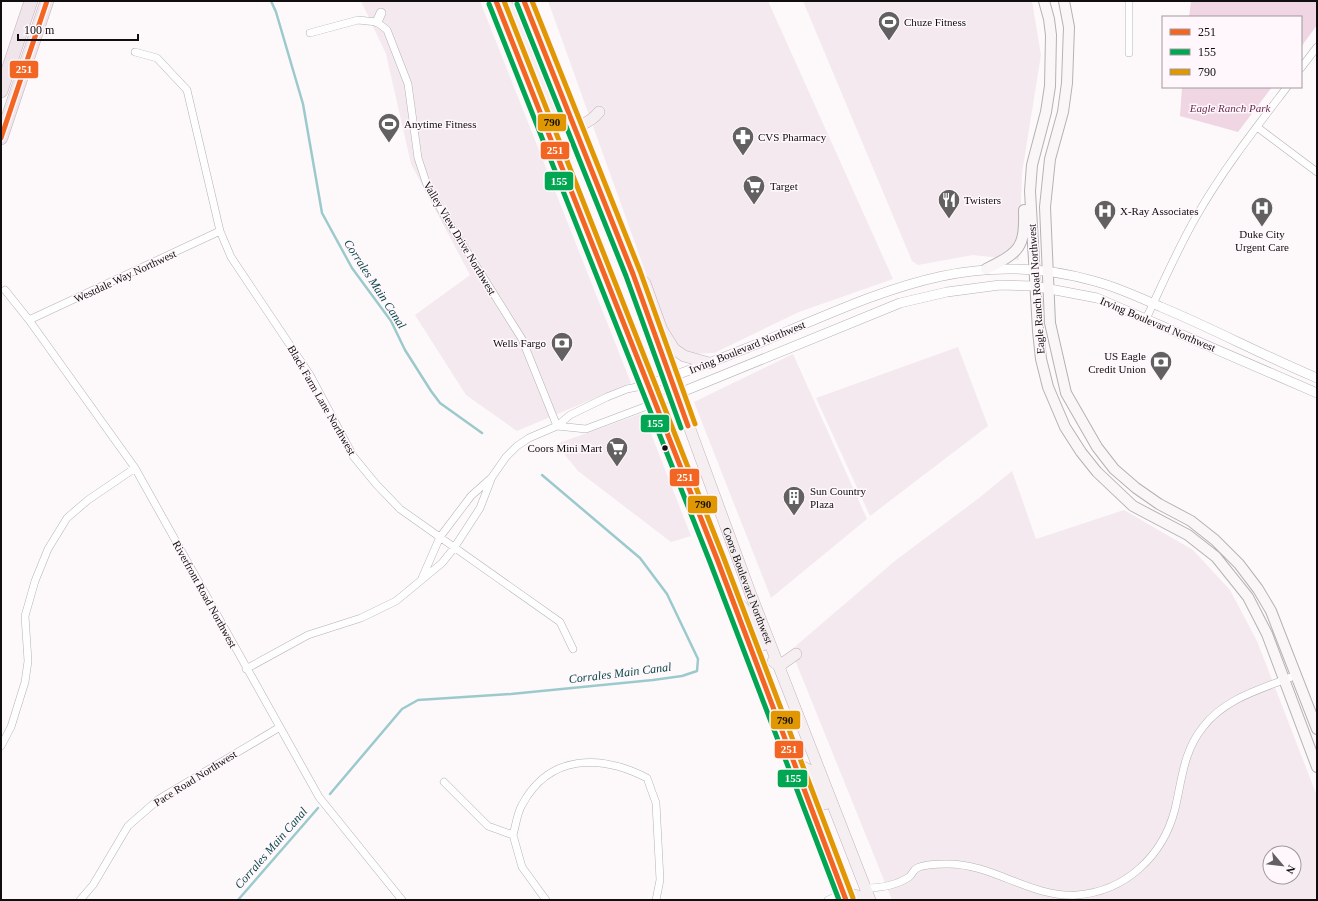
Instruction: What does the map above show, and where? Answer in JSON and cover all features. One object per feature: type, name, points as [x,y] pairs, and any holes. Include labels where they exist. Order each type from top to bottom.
[{"type":"highway","points":[[1,91],[31,1]]},
{"type":"highway","points":[[1,138],[47,1]]},
{"type":"main road","name":"Coors Boulevard Northwest","points":[[496,1],[730,592],[845,897]]},
{"type":"main road","points":[[504,1],[517,24],[546,96],[557,119],[566,128],[574,127],[594,117],[599,112]]},
{"type":"main road","name":"Coors Boulevard Northwest","points":[[524,1],[633,274],[751,596],[870,900]]},
{"type":"main road","name":"Eagle Ranch Road Northwest","points":[[1044,1],[1049,19],[1051,70],[1047,107],[1036,149],[1030,186],[1034,286],[1039,345],[1044,374],[1058,414],[1073,439],[1097,472],[1133,506],[1188,535],[1216,557],[1248,597],[1267,634],[1317,766]]},
{"type":"main road","name":"Eagle Ranch Road Northwest","points":[[1064,1],[1069,27],[1068,76],[1063,112],[1050,159],[1046,184],[1045,220],[1050,323],[1066,393],[1097,447],[1114,469],[1136,488],[1159,504],[1191,521],[1215,540],[1239,564],[1258,589],[1271,611],[1317,729]]},
{"type":"main road","points":[[986,269],[1010,257],[1022,240],[1025,229],[1026,170],[1028,161],[1036,149]]},
{"type":"main road","points":[[633,274],[645,283],[662,330],[674,349],[684,356],[709,363]]},
{"type":"main road","points":[[730,592],[750,615],[771,660],[779,666],[796,654]]},
{"type":"main road","points":[[794,762],[811,771],[852,870],[858,882],[865,888]]},
{"type":"main road","points":[[845,897],[858,896],[863,900]]},
{"type":"street","points":[[1129,1],[1130,53]]},
{"type":"street","points":[[310,33],[358,20],[377,22],[381,13]]},
{"type":"street","name":"Valley View Drive Northwest","points":[[377,22],[390,35],[408,84],[418,156],[427,185],[522,339],[557,426]]},
{"type":"street","points":[[1302,67],[1316,51]]},
{"type":"street","name":"Black Farm Lane Northwest","points":[[135,52],[157,58],[187,90],[220,231],[231,257],[310,375],[353,456],[376,484],[400,508],[454,548],[560,622],[573,649]]},
{"type":"street","points":[[1146,319],[1195,218],[1226,169],[1286,88]]},
{"type":"street","points":[[1257,127],[1317,172]]},
{"type":"street","name":"Westdale Way Northwest","points":[[29,320],[220,231]]},
{"type":"street","name":"Irving Boulevard Northwest","points":[[557,426],[570,415],[607,397],[627,389],[647,385],[709,363],[904,285],[942,275],[986,269],[1034,269],[1100,283],[1154,303],[1317,378]]},
{"type":"street","name":"Irving Boulevard Northwest","points":[[557,426],[586,429],[655,403],[900,303],[947,292],[990,286],[1034,286],[1097,298],[1317,393]]},
{"type":"street","name":"Riverfront Road Northwest","points":[[5,290],[29,320],[135,468],[246,669],[319,797],[402,900]]},
{"type":"street","points":[[421,580],[440,537],[471,496],[492,477],[506,457],[517,446],[529,438],[557,426]]},
{"type":"street","points":[[1,746],[11,727],[25,682],[28,661],[25,616],[35,581],[48,549],[67,518],[88,500],[135,468]]},
{"type":"street","points":[[246,669],[308,635],[376,612],[396,601],[442,562],[454,548],[480,508],[492,477]]},
{"type":"street","points":[[865,888],[889,885],[907,878],[915,869],[939,864],[969,865],[988,871],[1034,890],[1062,895],[1094,892],[1118,883],[1134,874],[1146,862],[1166,833],[1175,807],[1187,756],[1203,727],[1219,711],[1236,699],[1296,675]]},
{"type":"street","name":"Pace Road Northwest","points":[[80,900],[93,885],[128,826],[159,799],[280,727]]},
{"type":"street","points":[[546,900],[522,867],[513,835],[521,806],[540,781],[560,767],[586,761],[629,769],[647,778],[656,803],[660,880],[656,900]]},
{"type":"street","points":[[444,782],[488,826],[513,835]]},
{"type":"street","points":[[828,900],[845,897]]},
{"type":"shaded area","points":[[361,1],[480,1],[631,383],[517,431],[466,395],[415,315],[470,275],[411,164],[386,54]]},
{"type":"shaded area","points":[[548,1],[768,1],[893,279],[799,312],[714,353],[688,354],[678,347],[667,332]]},
{"type":"shaded area","points":[[803,1],[1032,1],[1041,55],[1022,173],[1019,260],[973,255],[918,265],[912,261]]},
{"type":"shaded area","points":[[958,347],[988,426],[870,516],[816,398]]},
{"type":"shaded area","name":"Sun Country Plaza","points":[[793,354],[867,519],[771,598],[694,402]]},
{"type":"shaded area","points":[[643,413],[691,536],[671,542],[578,471],[556,444]]},
{"type":"shaded area","points":[[1012,471],[1036,539],[1124,510],[1193,550],[1230,590],[1257,641],[1317,796],[1317,900],[892,900],[791,650],[896,560],[979,498]]},
{"type":"green space","points":[[1191,1],[1317,1],[1317,25],[1302,46],[1302,16],[1189,16]]},
{"type":"green space","name":"Eagle Ranch Park","points":[[1182,88],[1271,88],[1238,132],[1180,116]]},
{"type":"waterway","name":"Corrales Main Canal","points":[[271,1],[276,12],[303,104],[322,213],[352,268],[391,321],[405,350],[431,391],[440,403],[482,433]]},
{"type":"waterway","name":"Corrales Main Canal","points":[[330,794],[402,709],[418,700],[511,694],[653,680],[682,676],[697,671],[698,659],[667,594],[640,558],[542,475]]},
{"type":"waterway","name":"Corrales Main Canal","points":[[238,900],[318,808]]},
{"type":"transit line","name":"251","points":[[1,138],[47,1]]},
{"type":"transit line","name":"251","points":[[496,1],[717,559],[846,900]]},
{"type":"transit line","name":"790","points":[[504,1],[723,556],[853,898]]},
{"type":"transit line","name":"251","points":[[524,1],[633,274],[688,426]]},
{"type":"transit line","name":"790","points":[[532,1],[640,271],[695,424]]},
{"type":"transit line","name":"155","points":[[489,4],[710,562],[839,900]]},
{"type":"transit line","name":"155","points":[[517,4],[626,276],[681,428]]},
{"type":"place","name":"Chuze Fitness","points":[[889,42]]},
{"type":"place","name":"Anytime Fitness","points":[[389,144]]},
{"type":"place","name":"CVS Pharmacy","points":[[743,156]]},
{"type":"place","name":"Target","points":[[754,206]]},
{"type":"place","name":"Twisters","points":[[949,220]]},
{"type":"place","name":"Duke City Urgent Care","points":[[1262,228]]},
{"type":"place","name":"X-Ray Associates","points":[[1105,230]]},
{"type":"place","name":"Wells Fargo","points":[[562,362]]},
{"type":"place","name":"US Eagle Credit Union","points":[[1161,382]]},
{"type":"place","name":"Coors Mini Mart","points":[[617,468]]},
{"type":"place","name":"Sun Country Plaza","points":[[794,516]]}]
